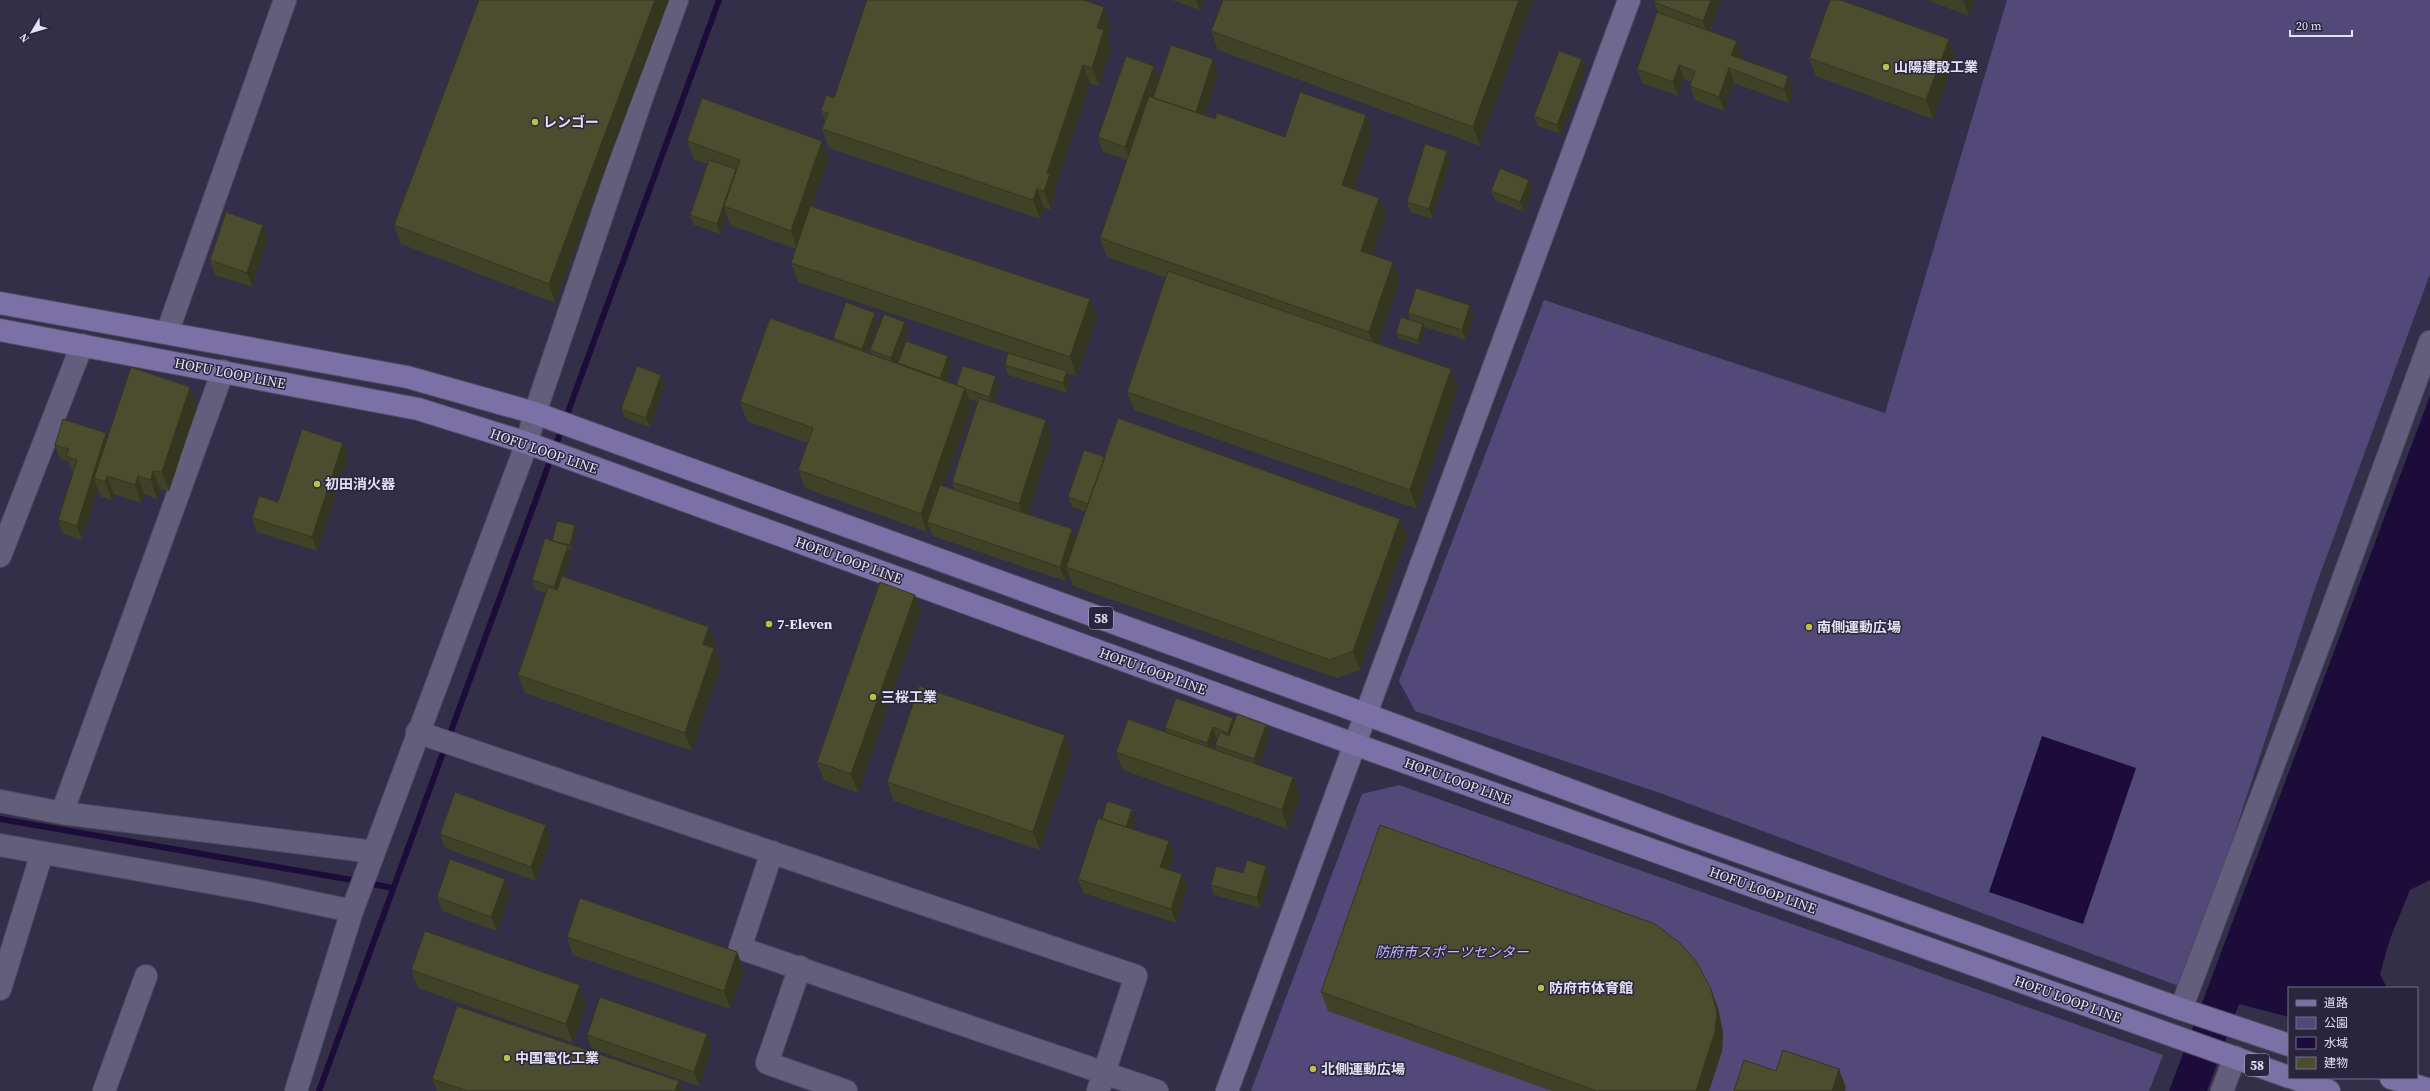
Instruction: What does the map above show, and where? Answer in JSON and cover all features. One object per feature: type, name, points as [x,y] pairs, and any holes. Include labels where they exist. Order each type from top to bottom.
[{"type":"main road","name":"HOFU LOOP LINE","points":[[0,303],[407,377],[535,413],[1365,714],[1675,829],[2181,1009],[2288,1045]]},
{"type":"main road","name":"HOFU LOOP LINE","points":[[0,330],[418,409],[527,443],[1354,744],[2164,1034],[2230,1055],[2288,1077]]},
{"type":"main road","points":[[2296,1079],[2329,1091]]},
{"type":"main road","points":[[2394,1079],[2430,1090]]},
{"type":"street","points":[[167,334],[285,0]]},
{"type":"street","points":[[296,1091],[352,911],[417,732],[527,443],[535,413],[641,100],[677,0]]},
{"type":"street","points":[[1226,1091],[1629,0]]},
{"type":"street","points":[[2181,1009],[2326,626],[2430,342]]},
{"type":"street","points":[[0,556],[82,345]]},
{"type":"street","points":[[62,813],[223,371]]},
{"type":"street","points":[[417,732],[1136,976],[1101,1082]]},
{"type":"street","points":[[0,801],[62,813],[374,852]]},
{"type":"street","points":[[0,845],[258,891],[352,911]]},
{"type":"street","points":[[772,852],[740,948],[800,967],[1101,1082],[1156,1091]]},
{"type":"street","points":[[2,976],[42,853]]},
{"type":"street","points":[[800,967],[767,1063],[846,1091]]},
{"type":"street","points":[[104,1091],[146,976]]},
{"type":"street","points":[[2222,1091],[2230,1055]]},
{"type":"green space","points":[[2007,0],[2430,0],[2430,274],[2314,591],[2184,988],[1663,794],[1415,711],[1399,681],[1544,300],[1885,413]]},
{"type":"green space","name":"防府市スポーツセンター","points":[[1399,785],[2163,1055],[2149,1091],[1251,1091],[1362,794]]},
{"type":"water","points":[[2430,396],[2430,880],[2410,890],[2390,939],[2380,974],[2386,987],[2288,987],[2288,1017],[2239,1004],[2207,1091],[2169,1091]]},
{"type":"water","points":[[2042,736],[2136,768],[2083,924],[1989,892]]},
{"type":"building","name":"レンゴー","points":[[479,0],[655,0],[549,284],[394,225]]},
{"type":"building","points":[[867,0],[1084,0],[1104,7],[1097,28],[1104,30],[1092,68],[1083,65],[1047,173],[1050,174],[1044,191],[1037,189],[1033,200],[822,129],[828,113],[821,111],[826,95],[834,98]]},
{"type":"building","points":[[1223,0],[1519,0],[1473,127],[1211,31]]},
{"type":"building","points":[[1655,0],[1711,0],[1703,21],[1654,2]]},
{"type":"building","name":"山陽建設工業","points":[[1830,0],[1841,0],[1949,39],[1926,100],[1809,58]]},
{"type":"building","points":[[1657,12],[1737,41],[1731,55],[1788,76],[1784,89],[1729,68],[1719,97],[1690,86],[1695,71],[1679,65],[1673,82],[1637,69]]},
{"type":"building","points":[[1171,45],[1213,59],[1196,112],[1153,98]]},
{"type":"building","points":[[1559,51],[1582,59],[1557,125],[1534,116]]},
{"type":"building","points":[[1126,56],[1154,66],[1125,147],[1098,137]]},
{"type":"building","points":[[1300,92],[1366,115],[1342,185],[1379,198],[1361,251],[1393,262],[1369,332],[1100,238],[1149,96],[1215,119],[1217,113],[1285,137]]},
{"type":"building","points":[[702,98],[822,141],[791,231],[724,206],[740,160],[687,141]]},
{"type":"building","points":[[1425,144],[1447,151],[1429,209],[1407,202]]},
{"type":"building","points":[[709,160],[736,169],[717,224],[690,215]]},
{"type":"building","points":[[1500,168],[1529,180],[1520,202],[1491,191]]},
{"type":"building","points":[[810,206],[1090,299],[1070,357],[791,263]]},
{"type":"building","points":[[226,212],[263,225],[247,273],[210,260]]},
{"type":"building","points":[[1168,271],[1451,369],[1410,490],[1127,392]]},
{"type":"building","points":[[1416,288],[1470,305],[1462,330],[1408,313]]},
{"type":"building","points":[[846,302],[875,313],[862,349],[833,338]]},
{"type":"building","points":[[884,314],[905,322],[891,358],[870,350]]},
{"type":"building","points":[[1401,317],[1423,324],[1418,340],[1396,333]]},
{"type":"building","points":[[770,318],[965,388],[921,514],[798,470],[813,428],[740,402]]},
{"type":"building","points":[[906,341],[948,356],[940,378],[898,363]]},
{"type":"building","points":[[1008,353],[1067,371],[1063,383],[1005,365]]},
{"type":"building","points":[[637,366],[661,375],[646,418],[621,409]]},
{"type":"building","points":[[963,366],[996,376],[989,397],[956,385]]},
{"type":"building","points":[[131,367],[190,387],[162,472],[153,471],[151,480],[138,476],[135,485],[107,476],[105,482],[94,478]]},
{"type":"building","points":[[979,398],[1046,420],[1019,504],[952,482]]},
{"type":"building","points":[[1118,418],[1400,519],[1353,651],[1330,660],[1066,567]]},
{"type":"building","points":[[63,419],[106,433],[77,526],[58,520],[77,460],[66,456],[69,449],[55,445]]},
{"type":"building","name":"初田消火器","points":[[302,429],[343,443],[312,537],[252,518],[259,496],[278,502]]},
{"type":"building","points":[[1084,450],[1105,457],[1088,504],[1068,497]]},
{"type":"building","points":[[940,485],[1072,529],[1060,567],[927,522]]},
{"type":"building","points":[[557,521],[575,525],[570,545],[552,541]]},
{"type":"building","points":[[545,538],[568,546],[554,587],[532,580]]},
{"type":"building","points":[[562,576],[709,627],[703,644],[714,648],[685,733],[518,675],[548,587],[557,590]]},
{"type":"building","points":[[880,582],[915,595],[851,774],[817,762]]},
{"type":"building","points":[[919,686],[1065,735],[1033,832],[887,782]]},
{"type":"building","points":[[1176,698],[1233,718],[1228,733],[1213,727],[1207,743],[1165,728]]},
{"type":"building","points":[[1237,714],[1266,725],[1254,759],[1215,745],[1220,732],[1229,736]]},
{"type":"building","points":[[1128,719],[1293,777],[1282,810],[1116,752]]},
{"type":"building","points":[[455,792],[546,825],[531,867],[440,834]]},
{"type":"building","points":[[1107,801],[1132,809],[1126,827],[1102,819]]},
{"type":"building","points":[[1098,818],[1169,841],[1160,867],[1182,874],[1171,909],[1078,879]]},
{"type":"building","points":[[1380,825],[1655,924],[1680,943],[1696,961],[1711,989],[1717,1013],[1715,1032],[1696,1091],[1597,1091],[1321,992]]},
{"type":"building","points":[[450,859],[505,879],[491,917],[437,897]]},
{"type":"building","points":[[1247,860],[1266,866],[1257,898],[1211,885],[1216,866],[1243,873]]},
{"type":"building","points":[[580,898],[737,952],[724,991],[567,937]]},
{"type":"building","points":[[425,931],[580,985],[566,1024],[411,970]]},
{"type":"building","points":[[600,997],[707,1034],[694,1072],[587,1035]]},
{"type":"building","name":"中国電化工業","points":[[457,1006],[679,1081],[675,1091],[467,1091],[432,1079]]},
{"type":"building","points":[[1783,1050],[1839,1069],[1832,1091],[1734,1091],[1744,1060],[1776,1071]]},
{"type":"waterway","points":[[319,1091],[719,0]]},
{"type":"waterway","points":[[0,819],[358,881]]},
{"type":"waterway","points":[[367,883],[393,888]]},
{"type":"place","name":"山陽建設工業","points":[[1886,67]]},
{"type":"place","name":"レンゴー","points":[[535,122]]},
{"type":"place","name":"初田消火器","points":[[317,484]]},
{"type":"place","name":"7-Eleven","points":[[769,624]]},
{"type":"place","name":"南側運動広場","points":[[1809,627]]},
{"type":"place","name":"三桜工業","points":[[873,697]]},
{"type":"place","name":"防府市体育館","points":[[1541,988]]},
{"type":"place","name":"中国電化工業","points":[[507,1058]]},
{"type":"place","name":"北側運動広場","points":[[1313,1069]]}]
